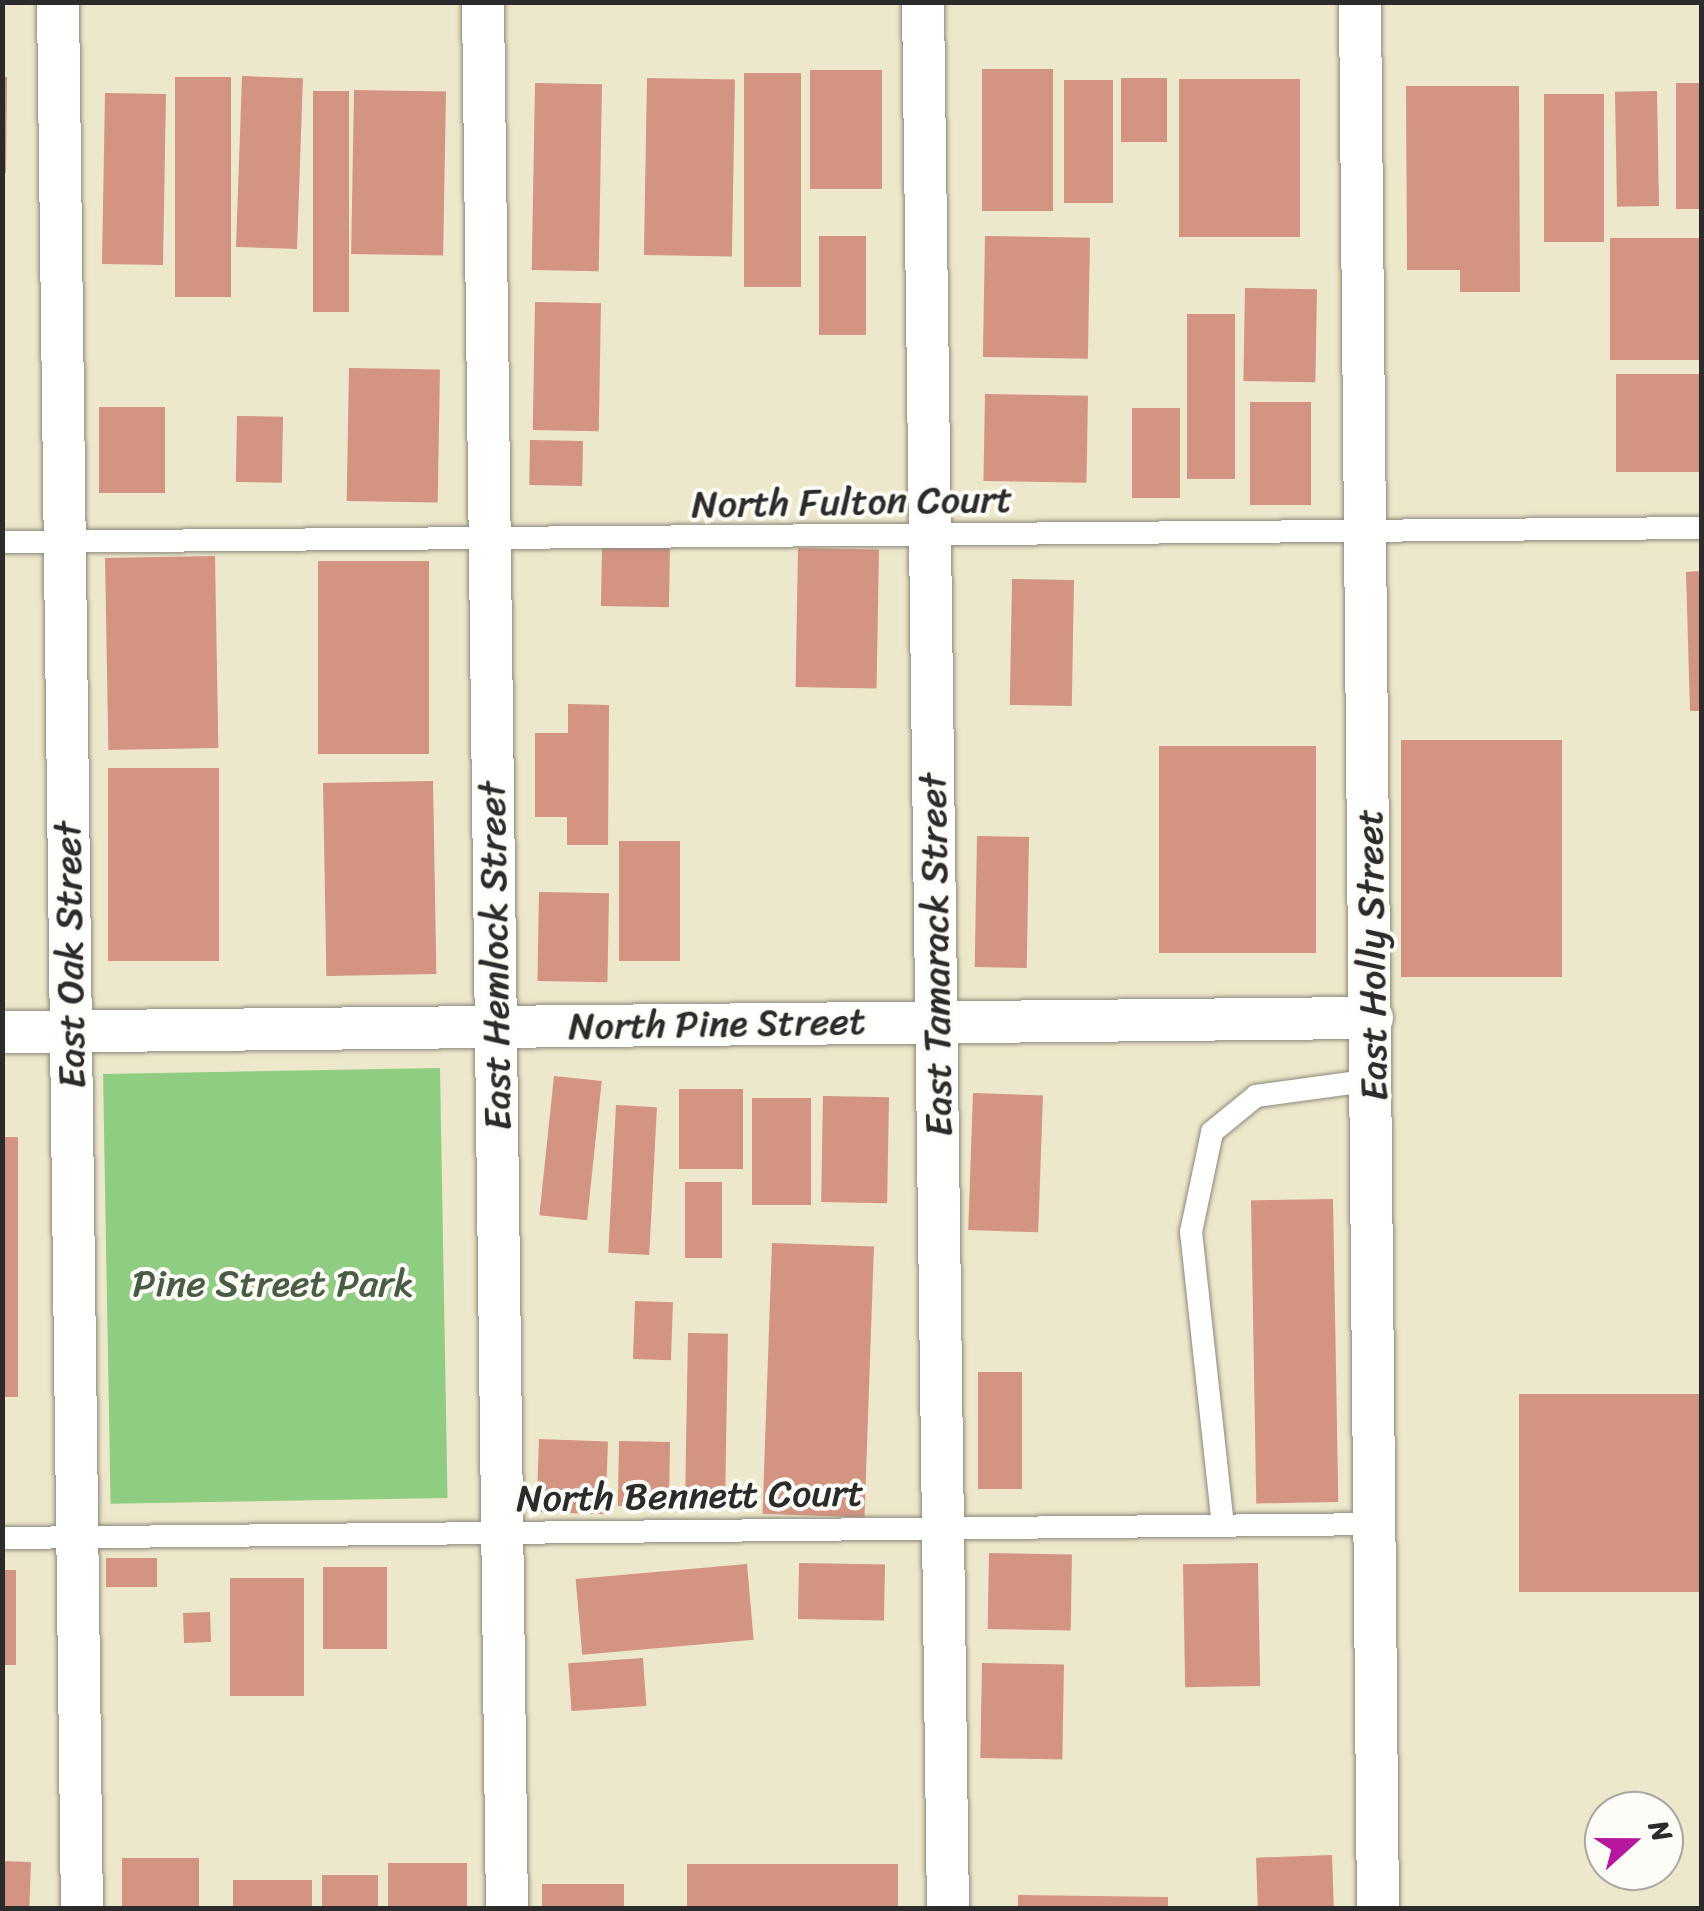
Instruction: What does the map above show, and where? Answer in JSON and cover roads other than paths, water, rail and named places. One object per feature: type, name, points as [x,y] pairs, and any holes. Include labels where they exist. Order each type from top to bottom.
[{"type":"street","name":"East Oak Street","points":[[58,2],[82,1908]]},
{"type":"street","name":"East Hemlock Street","points":[[483,2],[507,1908]]},
{"type":"street","name":"East Tamarack Street","points":[[923,2],[948,1908]]},
{"type":"street","name":"East Holly Street","points":[[1360,2],[1379,1524],[1378,1908]]},
{"type":"street","name":"North Pine Street","points":[[2,1032],[1372,1018]]},
{"type":"lane","name":"North Fulton Court","points":[[2,542],[64,545],[1702,528]]},
{"type":"lane","points":[[1223,1526],[1191,1232],[1212,1132],[1256,1096],[1373,1080]]},
{"type":"lane","name":"North Bennett Court","points":[[2,1538],[1379,1524]]},
{"type":"park label","name":"Pine Street Park","points":[[273,1284]]}]
